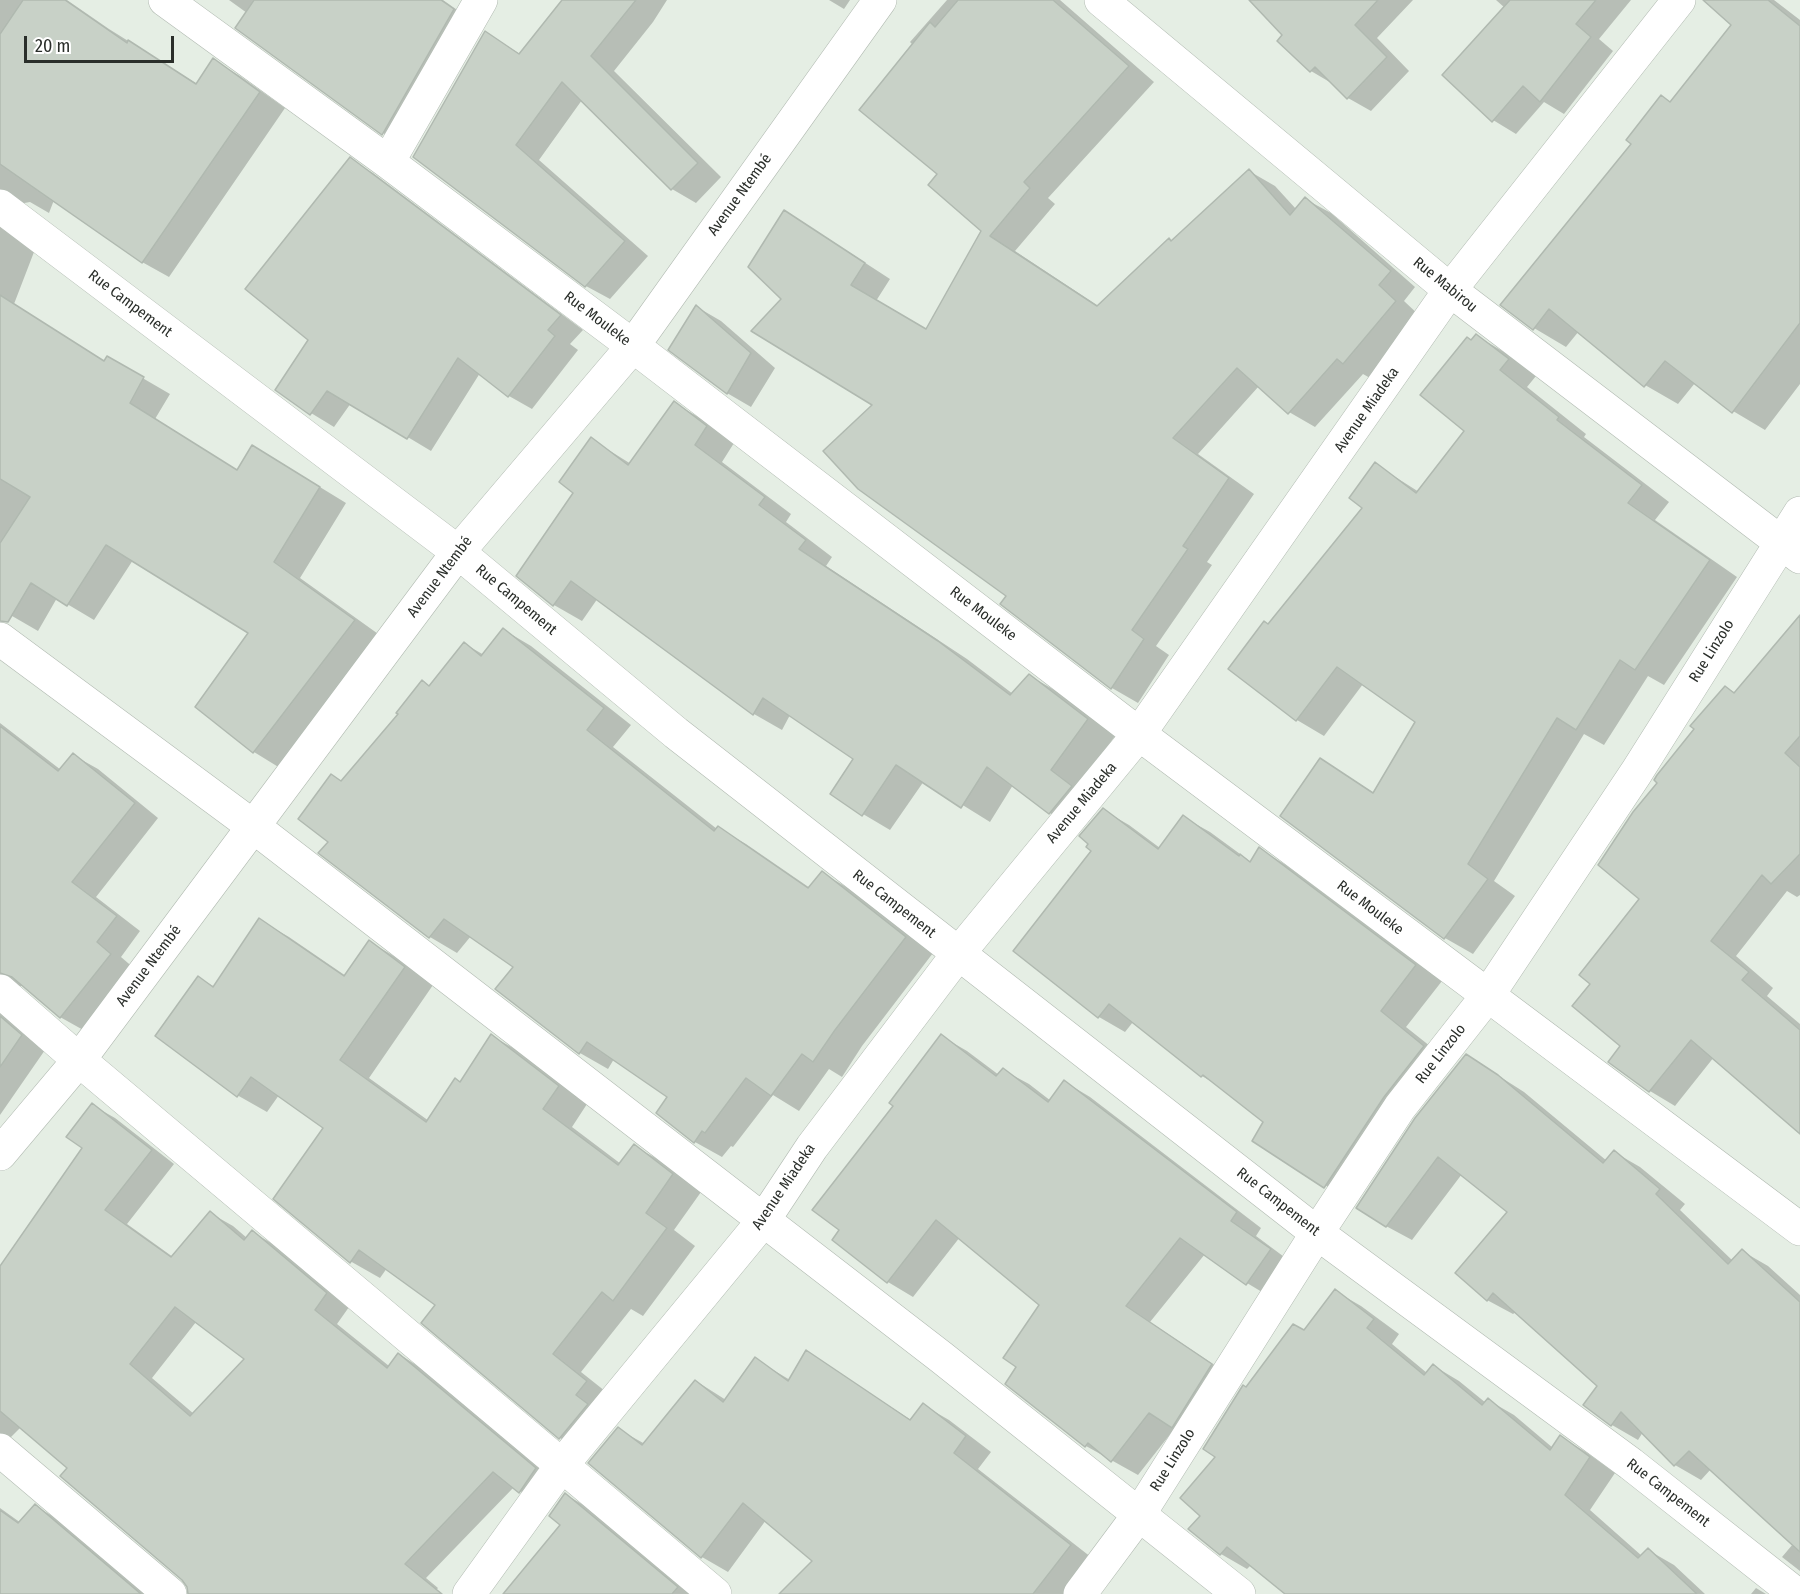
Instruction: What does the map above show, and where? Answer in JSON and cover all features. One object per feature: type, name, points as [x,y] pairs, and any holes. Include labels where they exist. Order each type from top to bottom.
[{"type":"street","name":"Rue Mouleke","points":[[165,0],[388,162],[633,346],[1139,734],[1800,1229]]},
{"type":"street","points":[[388,162],[481,0]]},
{"type":"street","name":"Avenue Ntembé","points":[[0,1154],[79,1060],[458,552],[633,346],[880,0]]},
{"type":"street","name":"Rue Mabirou","points":[[1101,0],[1450,290],[1791,549]]},
{"type":"street","name":"Avenue Miadeka","points":[[469,1594],[562,1465],[763,1221],[812,1147],[958,954],[1139,734],[1450,290],[1679,0]]},
{"type":"street","name":"Rue Campement","points":[[0,206],[458,552],[676,733],[1317,1233],[1631,1464],[1796,1594]]},
{"type":"street","name":"Rue Linzolo","points":[[1080,1594],[1138,1516],[1317,1233],[1400,1107],[1488,995],[1636,773],[1791,549],[1800,513]]},
{"type":"street","points":[[0,639],[254,827],[941,1357],[1138,1516],[1239,1594]]},
{"type":"street","points":[[0,991],[79,1060],[715,1594]]},
{"type":"street","points":[[0,1450],[170,1594]]},
{"type":"building","points":[[23,0],[65,0],[127,43],[128,40],[196,84],[213,58],[260,92],[142,263],[0,164],[0,34]]},
{"type":"building","points":[[254,0],[441,0],[454,9],[382,135],[235,28]]},
{"type":"building","points":[[562,0],[636,0],[591,56],[698,163],[671,190],[562,82],[516,145],[625,241],[585,287],[413,157],[485,31],[519,54]]},
{"type":"building","points":[[958,0],[1053,0],[1129,66],[1024,182],[1030,188],[990,236],[1097,306],[1169,238],[1171,241],[1249,169],[1290,215],[1305,197],[1391,271],[1379,285],[1396,301],[1343,364],[1337,359],[1288,414],[1237,368],[1173,438],[1229,478],[1183,546],[1188,549],[1132,630],[1144,639],[1111,689],[1000,604],[1006,596],[858,489],[823,451],[872,405],[751,331],[781,299],[748,267],[784,210],[865,263],[851,285],[926,329],[981,231],[928,185],[937,174],[859,110],[930,22],[935,27]]},
{"type":"building","points":[[1249,0],[1378,0],[1355,25],[1387,57],[1347,99],[1315,67],[1310,72],[1277,41],[1282,35]]},
{"type":"building","points":[[1510,0],[1596,0],[1576,24],[1591,37],[1540,102],[1523,86],[1492,122],[1442,75]]},
{"type":"building","points":[[1703,0],[1768,0],[1800,26],[1800,323],[1732,413],[1665,361],[1644,387],[1549,309],[1533,330],[1500,305],[1631,144],[1626,140],[1661,95],[1670,102],[1731,25]]},
{"type":"building","points":[[350,157],[561,315],[548,330],[555,336],[508,397],[458,358],[407,439],[327,391],[310,415],[275,390],[308,340],[245,289]]},
{"type":"building","points":[[0,295],[104,361],[107,356],[144,377],[130,403],[237,470],[252,445],[320,487],[274,562],[355,620],[253,753],[195,707],[248,633],[106,545],[67,606],[31,583],[8,622],[0,621],[0,543],[30,497],[0,479]]},
{"type":"building","points":[[696,305],[751,353],[727,394],[668,350]]},
{"type":"building","points":[[1476,334],[1509,359],[1500,370],[1559,417],[1557,420],[1642,485],[1628,503],[1710,560],[1635,670],[1620,660],[1576,730],[1557,718],[1468,864],[1488,879],[1444,939],[1280,816],[1320,758],[1373,793],[1415,722],[1337,667],[1296,721],[1228,669],[1264,621],[1268,624],[1362,508],[1349,498],[1375,462],[1416,493],[1464,431],[1420,395],[1467,337],[1471,340]]},
{"type":"building","points":[[674,401],[707,426],[695,445],[765,497],[759,505],[806,540],[799,549],[938,641],[1010,695],[1029,674],[1088,719],[1051,770],[1072,786],[1049,814],[987,767],[961,808],[896,765],[862,816],[830,794],[853,759],[763,698],[753,715],[571,581],[553,606],[516,576],[573,493],[559,482],[591,437],[628,465]]},
{"type":"building","points":[[1800,615],[1800,736],[1785,753],[1800,767],[1800,854],[1771,884],[1762,875],[1711,941],[1749,972],[1742,980],[1800,1030],[1800,1134],[1691,1040],[1649,1092],[1608,1062],[1620,1046],[1572,1006],[1590,984],[1579,975],[1639,899],[1598,865],[1633,812],[1657,783],[1654,780],[1657,775],[1694,729],[1690,726],[1725,686],[1734,693]]},
{"type":"building","points":[[503,628],[604,708],[587,730],[714,831],[718,826],[808,888],[822,871],[906,937],[813,1062],[802,1054],[771,1096],[746,1078],[705,1133],[702,1131],[694,1143],[656,1113],[667,1097],[587,1042],[579,1054],[495,989],[513,967],[444,919],[429,938],[318,853],[328,842],[298,819],[331,774],[341,781],[398,714],[396,713],[422,680],[429,686],[464,642],[481,656]]},
{"type":"building","points":[[0,726],[58,771],[73,753],[135,803],[72,882],[117,916],[97,942],[111,954],[60,1018],[12,977],[0,973]]},
{"type":"building","points":[[1103,808],[1158,849],[1183,815],[1250,862],[1259,847],[1416,965],[1381,1011],[1424,1046],[1384,1097],[1324,1188],[1252,1141],[1263,1122],[1203,1075],[1201,1077],[1109,1004],[1098,1018],[1013,951],[1091,851],[1086,847],[1088,844],[1079,836]]},
{"type":"building","points":[[259,918],[344,976],[369,940],[405,967],[340,1060],[426,1122],[455,1078],[460,1082],[491,1034],[559,1086],[543,1109],[618,1165],[634,1144],[673,1174],[646,1213],[667,1228],[613,1301],[602,1292],[553,1354],[587,1381],[576,1395],[588,1404],[559,1439],[421,1323],[435,1305],[359,1250],[350,1263],[273,1199],[323,1128],[251,1077],[237,1097],[155,1036],[198,976],[213,987]]},
{"type":"building","points":[[0,1016],[22,1035],[0,1067]]},
{"type":"building","points":[[941,1034],[996,1076],[1003,1068],[1048,1102],[1064,1080],[1237,1212],[1231,1221],[1271,1249],[1246,1285],[1180,1238],[1126,1306],[1212,1364],[1172,1428],[1149,1413],[1111,1462],[1088,1443],[1085,1447],[1005,1384],[1016,1367],[1003,1358],[1039,1305],[936,1220],[887,1283],[832,1240],[839,1230],[812,1210],[893,1106],[889,1103]]},
{"type":"building","points":[[1466,1054],[1498,1075],[1603,1163],[1614,1150],[1660,1189],[1656,1194],[1728,1264],[1742,1249],[1800,1302],[1800,1552],[1689,1451],[1674,1466],[1621,1412],[1611,1426],[1583,1405],[1597,1386],[1493,1293],[1487,1301],[1455,1273],[1507,1212],[1438,1157],[1386,1227],[1356,1208],[1415,1118]]},
{"type":"building","points":[[92,1103],[152,1150],[105,1210],[171,1257],[210,1211],[244,1240],[252,1230],[327,1293],[315,1310],[387,1368],[398,1353],[536,1468],[519,1493],[493,1472],[405,1564],[442,1594],[188,1594],[187,1587],[182,1580],[60,1476],[67,1468],[0,1411],[0,1266],[82,1148],[66,1137]],"holes":[[[175,1307],[244,1359],[190,1416],[130,1364]]]},
{"type":"building","points":[[1335,1289],[1374,1319],[1367,1328],[1424,1375],[1433,1364],[1482,1405],[1488,1398],[1550,1450],[1560,1435],[1590,1457],[1565,1495],[1638,1558],[1648,1548],[1697,1594],[1285,1594],[1227,1547],[1220,1555],[1188,1529],[1200,1516],[1180,1498],[1215,1457],[1203,1449],[1243,1385],[1246,1387],[1293,1324],[1304,1330]]},
{"type":"building","points":[[806,1350],[910,1420],[923,1403],[966,1436],[954,1453],[1071,1545],[1033,1594],[779,1594],[812,1561],[743,1503],[701,1558],[588,1463],[618,1427],[642,1445],[695,1380],[723,1402],[755,1357],[788,1381]]},
{"type":"building","points":[[565,1493],[678,1587],[672,1594],[503,1594],[560,1525],[549,1516]]},
{"type":"building","points":[[35,1504],[141,1594],[0,1594],[0,1510],[18,1523]]}]
